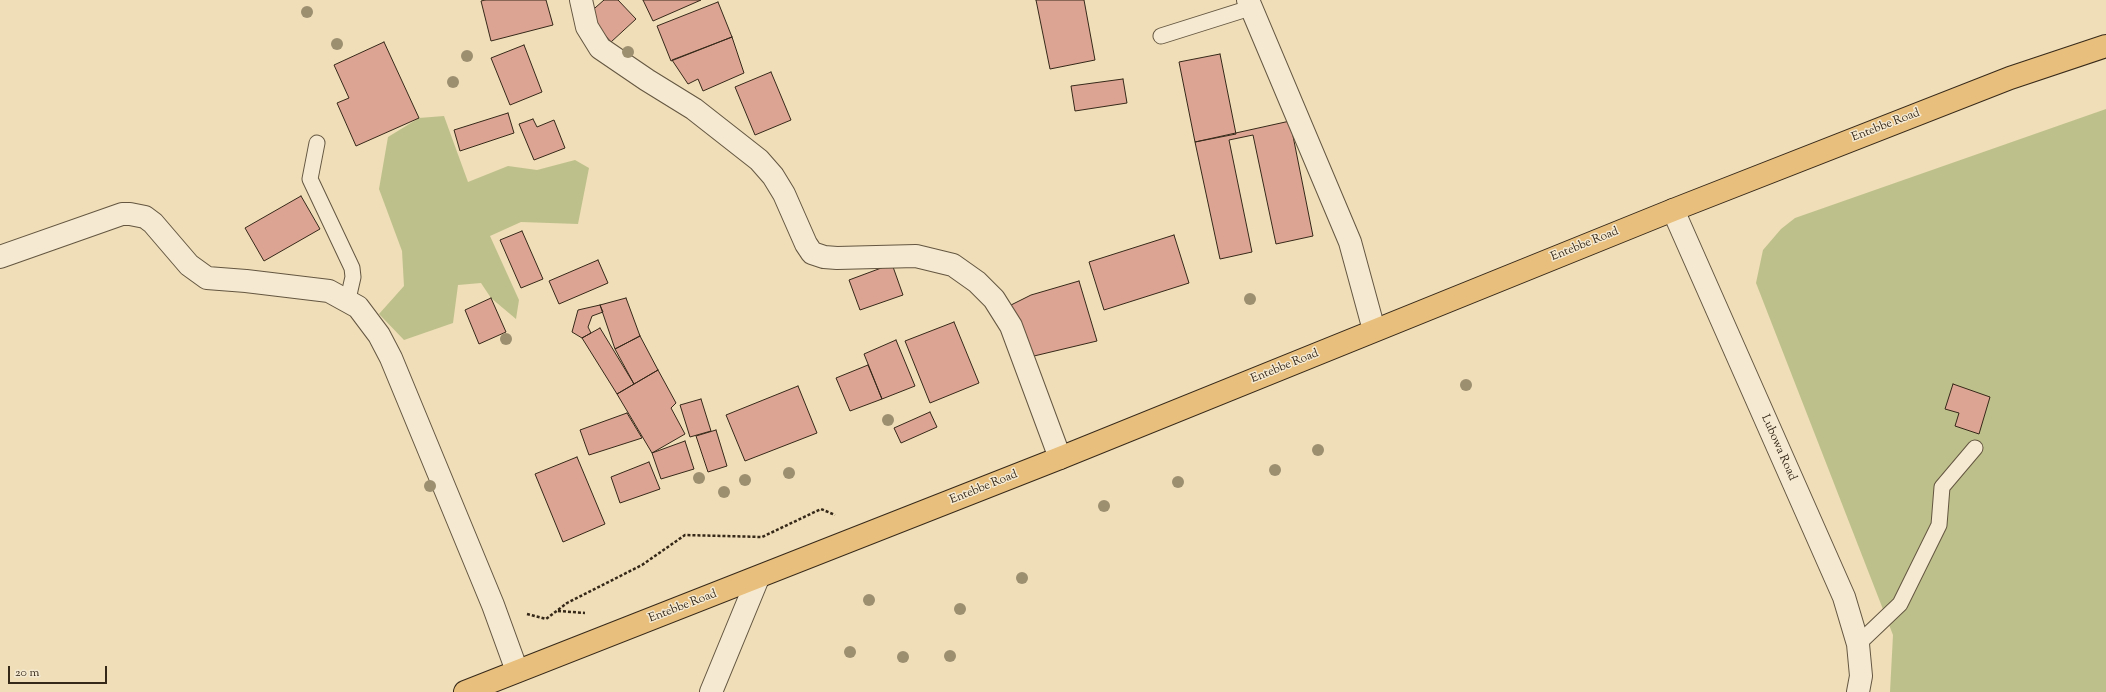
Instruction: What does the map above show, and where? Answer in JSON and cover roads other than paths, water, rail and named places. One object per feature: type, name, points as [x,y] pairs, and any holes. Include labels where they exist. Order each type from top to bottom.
[{"type":"main road","name":"Entebbe Road","points":[[465,692],[1060,458],[1673,210],[2010,78],[2106,46]]},
{"type":"street","points":[[581,0],[587,27],[600,48],[647,80],[694,108],[758,160],[773,176],[784,194],[806,244],[812,253],[824,257],[837,258],[916,256],[953,265],[977,282],[994,299],[1011,326],[1060,458]]},
{"type":"street","points":[[1249,4],[1350,242],[1374,330]]},
{"type":"street","name":"Lubowa Road","points":[[1673,210],[1844,597],[1858,644],[1861,676],[1858,692]]},
{"type":"street","points":[[1,255],[122,214],[130,214],[145,217],[153,223],[189,265],[207,278],[260,282],[329,291],[348,299],[358,307],[368,318],[391,358],[493,605],[517,671]]},
{"type":"street","points":[[711,692],[758,578]]},
{"type":"lane","points":[[1161,36],[1249,4]]},
{"type":"lane","points":[[317,143],[310,179],[352,268],[353,277],[348,299]]},
{"type":"lane","points":[[1858,644],[1900,604],[1939,525],[1942,487],[1975,448]]}]
